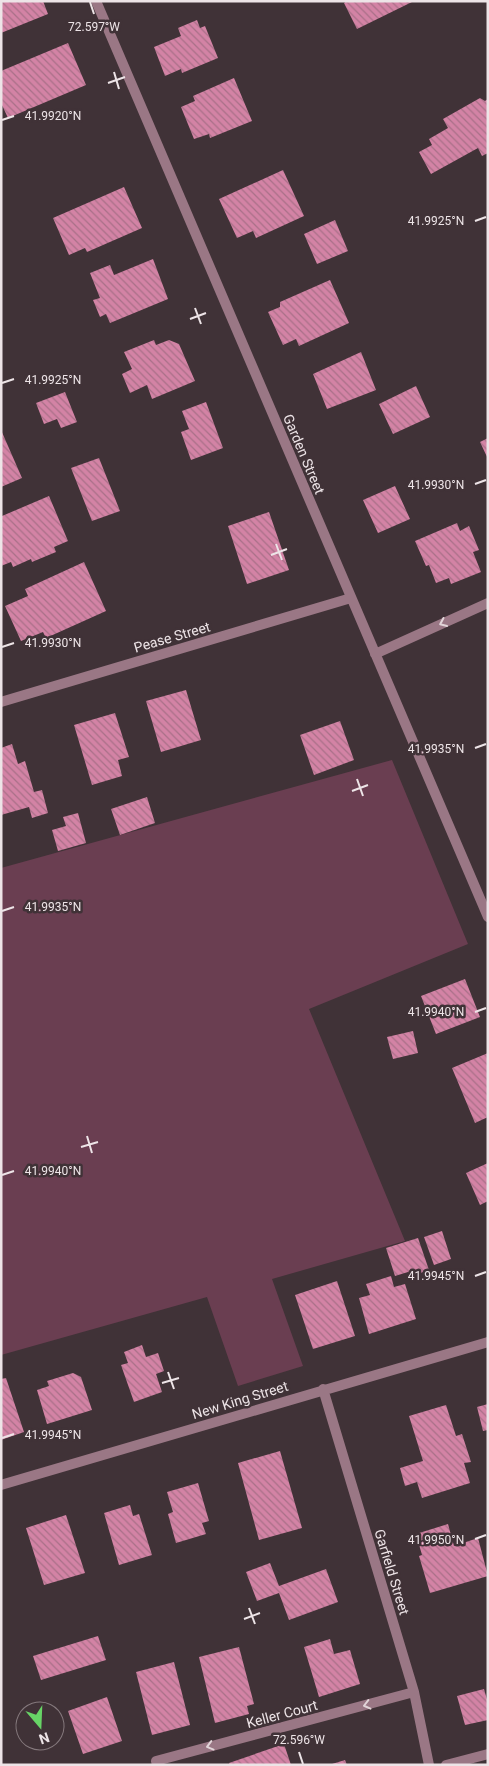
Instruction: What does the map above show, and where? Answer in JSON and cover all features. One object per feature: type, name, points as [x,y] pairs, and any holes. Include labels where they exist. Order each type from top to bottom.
[{"type":"street","name":"Garden Street","points":[[96,1],[488,917]]},
{"type":"street","name":"Pease Street","points":[[1,702],[351,598]]},
{"type":"street","points":[[375,654],[488,603]]},
{"type":"street","name":"New King Street","points":[[1,1485],[322,1389],[488,1342]]},
{"type":"street","name":"Garfield Street","points":[[322,1389],[414,1692],[429,1765]]},
{"type":"street","name":"Keller Court","points":[[157,1763],[414,1692]]},
{"type":"street","points":[[446,1765],[488,1754]]},
{"type":"shaded area","points":[[392,760],[468,944],[309,1009],[405,1241],[272,1279],[303,1366],[238,1386],[207,1297],[1,1355],[1,868]]},
{"type":"building","points":[[1,1],[43,1],[48,14],[1,33]]},
{"type":"building","points":[[347,1],[414,1],[357,29],[344,3]]},
{"type":"building","points":[[197,20],[200,28],[205,26],[218,58],[182,73],[181,69],[165,76],[154,47],[181,36],[178,28]]},
{"type":"building","points":[[68,43],[86,85],[8,118],[1,103],[1,71]]},
{"type":"building","points":[[234,78],[252,121],[210,138],[209,134],[194,139],[181,107],[195,101],[193,96]]},
{"type":"building","points":[[480,98],[485,101],[488,99],[488,153],[482,156],[478,148],[431,174],[419,152],[432,145],[429,139],[448,128],[443,119]]},
{"type":"building","points":[[283,170],[304,216],[256,238],[253,231],[237,238],[219,199]]},
{"type":"building","points":[[124,187],[142,228],[87,252],[85,248],[69,255],[53,218]]},
{"type":"building","points":[[335,220],[348,251],[317,264],[304,234]]},
{"type":"building","points":[[153,259],[168,299],[110,323],[106,314],[100,317],[93,300],[100,298],[90,273],[110,265],[114,275]]},
{"type":"building","points":[[330,280],[349,323],[299,346],[296,339],[283,345],[268,312],[280,307],[280,302]]},
{"type":"building","points":[[154,340],[156,345],[169,340],[179,344],[195,381],[152,399],[147,385],[130,393],[122,374],[132,369],[124,352]]},
{"type":"building","points":[[361,352],[376,390],[327,409],[313,374]]},
{"type":"building","points":[[416,386],[430,417],[393,434],[379,404]]},
{"type":"building","points":[[65,392],[77,422],[61,428],[57,419],[44,424],[36,403]]},
{"type":"building","points":[[206,402],[223,448],[191,460],[181,432],[189,429],[182,411]]},
{"type":"building","points":[[1,430],[22,478],[1,487]]},
{"type":"building","points":[[488,438],[488,459],[480,442]]},
{"type":"building","points":[[99,458],[120,511],[92,521],[71,468]]},
{"type":"building","points":[[395,486],[410,519],[378,533],[363,500]]},
{"type":"building","points":[[49,496],[68,541],[54,547],[56,552],[32,562],[31,559],[13,567],[11,562],[1,566],[2,516]]},
{"type":"building","points":[[269,512],[289,570],[247,584],[228,526]]},
{"type":"building","points":[[457,523],[460,531],[469,526],[479,550],[473,552],[481,572],[451,584],[449,578],[436,583],[429,565],[426,566],[415,541]]},
{"type":"building","points":[[84,562],[106,611],[46,638],[43,632],[21,641],[5,606],[28,596],[25,589]]},
{"type":"building","points":[[186,690],[201,740],[161,752],[146,701]]},
{"type":"building","points":[[115,713],[129,757],[118,760],[122,776],[92,785],[74,725]]},
{"type":"building","points":[[340,721],[354,760],[314,775],[300,735]]},
{"type":"building","points":[[12,744],[18,764],[25,761],[34,792],[42,790],[48,813],[32,818],[29,807],[1,815],[1,748]]},
{"type":"building","points":[[147,797],[155,823],[120,835],[111,809]]},
{"type":"building","points":[[78,813],[86,843],[58,851],[52,830],[66,826],[63,817]]},
{"type":"building","points":[[465,979],[480,1017],[436,1034],[421,996]]},
{"type":"building","points":[[413,1031],[418,1053],[393,1059],[387,1037]]},
{"type":"building","points":[[488,1053],[488,1117],[475,1123],[452,1068]]},
{"type":"building","points":[[488,1163],[488,1201],[480,1205],[466,1173]]},
{"type":"building","points":[[442,1231],[451,1259],[434,1265],[424,1237]]},
{"type":"building","points":[[418,1238],[429,1270],[409,1277],[408,1272],[395,1276],[386,1248]]},
{"type":"building","points":[[391,1276],[394,1287],[405,1284],[416,1319],[369,1334],[359,1298],[370,1295],[366,1284]]},
{"type":"building","points":[[337,1281],[355,1336],[313,1349],[295,1295]]},
{"type":"building","points":[[142,1345],[146,1357],[158,1353],[164,1371],[156,1374],[162,1392],[134,1402],[121,1365],[128,1363],[124,1352]]},
{"type":"building","points":[[73,1373],[81,1377],[92,1410],[47,1424],[37,1390],[49,1386],[47,1381]]},
{"type":"building","points":[[6,1378],[24,1432],[1,1440],[1,1379]]},
{"type":"building","points":[[488,1404],[488,1430],[483,1431],[477,1407]]},
{"type":"building","points":[[446,1405],[456,1436],[462,1434],[471,1462],[464,1463],[470,1483],[422,1498],[417,1482],[405,1486],[400,1468],[423,1461],[409,1416]]},
{"type":"building","points":[[280,1451],[302,1528],[259,1540],[238,1463]]},
{"type":"building","points":[[198,1483],[209,1521],[202,1523],[206,1534],[176,1543],[168,1514],[173,1512],[167,1492]]},
{"type":"building","points":[[130,1505],[133,1516],[139,1514],[152,1555],[119,1565],[104,1513]]},
{"type":"building","points":[[66,1515],[85,1573],[44,1585],[26,1528]]},
{"type":"building","points":[[448,1524],[454,1546],[478,1538],[488,1576],[430,1593],[419,1556],[422,1555],[416,1534]]},
{"type":"building","points":[[270,1563],[279,1586],[326,1569],[338,1602],[289,1620],[279,1593],[257,1601],[246,1572]]},
{"type":"building","points":[[98,1636],[106,1660],[41,1680],[33,1656]]},
{"type":"building","points":[[330,1639],[334,1654],[350,1650],[360,1684],[319,1697],[304,1647]]},
{"type":"building","points":[[239,1647],[254,1704],[247,1706],[249,1714],[215,1723],[199,1657]]},
{"type":"building","points":[[174,1662],[190,1725],[152,1735],[136,1672]]},
{"type":"building","points":[[484,1689],[488,1703],[488,1720],[465,1725],[457,1696]]},
{"type":"building","points":[[107,1697],[122,1741],[83,1754],[68,1711]]},
{"type":"building","points":[[284,1744],[291,1765],[230,1765],[229,1763]]},
{"type":"building","points":[[345,1760],[347,1765],[332,1765],[332,1764]]}]
